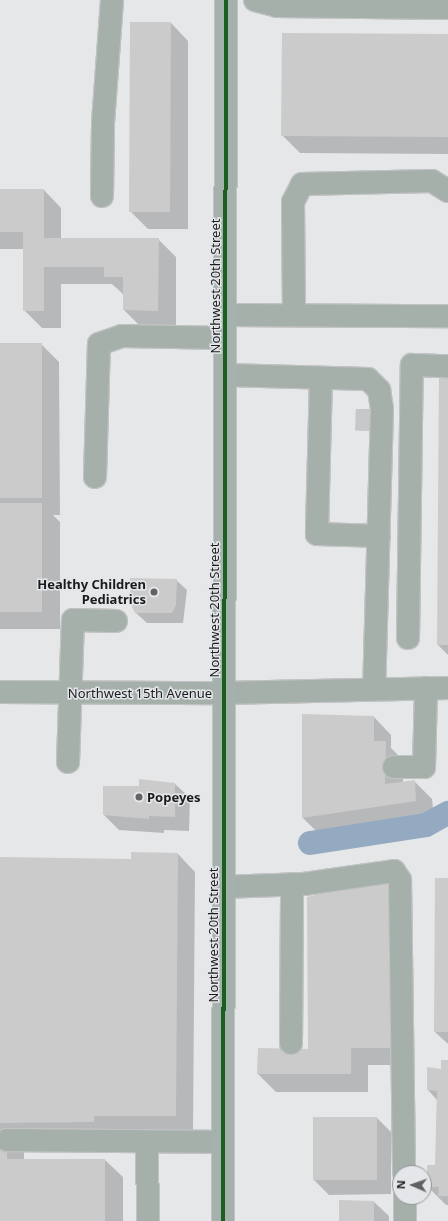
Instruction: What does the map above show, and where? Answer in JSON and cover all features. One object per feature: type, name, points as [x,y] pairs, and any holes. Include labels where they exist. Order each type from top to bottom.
[{"type":"main road","name":"Northwest 20th Street","points":[[223,1221],[226,0]]},
{"type":"street","points":[[102,196],[103,123],[112,0]]},
{"type":"street","points":[[255,0],[277,6],[448,8]]},
{"type":"street","points":[[294,315],[294,202],[302,184],[432,181],[448,191]]},
{"type":"street","points":[[225,315],[448,316]]},
{"type":"street","points":[[95,477],[99,344],[122,336],[225,338]]},
{"type":"street","points":[[408,638],[412,366],[448,366]]},
{"type":"street","points":[[225,375],[368,379],[379,390],[382,409],[374,689]]},
{"type":"street","points":[[321,378],[317,534],[379,536]]},
{"type":"street","points":[[367,406],[368,379]]},
{"type":"street","points":[[366,431],[366,462],[379,506]]},
{"type":"street","points":[[68,762],[68,692],[72,620],[116,621]]},
{"type":"street","points":[[394,767],[424,767],[426,688]]},
{"type":"street","name":"Northwest 15th Avenue","points":[[0,692],[224,693],[448,688]]},
{"type":"street","points":[[223,887],[292,884],[394,871],[400,880],[404,1165]]},
{"type":"street","points":[[291,1043],[292,884]]},
{"type":"street","points":[[7,1140],[223,1142]]},
{"type":"street","points":[[147,1142],[148,1221]]},
{"type":"street","points":[[405,1205],[405,1221]]},
{"type":"building","points":[[130,22],[171,22],[170,212],[129,212]]},
{"type":"building","points":[[282,33],[448,34],[448,137],[281,136]]},
{"type":"building","points":[[0,189],[44,189],[44,238],[159,238],[158,311],[123,310],[123,277],[104,277],[104,267],[44,267],[44,311],[23,311],[23,232],[0,232]]},
{"type":"building","points":[[0,343],[42,343],[42,498],[0,498]]},
{"type":"building","points":[[439,372],[448,372],[448,645],[437,645]]},
{"type":"building","points":[[0,503],[42,503],[42,612],[0,612]]},
{"type":"building","name":"Healthy Children Pediatrics","points":[[130,578],[177,579],[176,605],[172,613],[135,613],[131,605]]},
{"type":"building","points":[[302,714],[374,716],[374,741],[386,741],[385,784],[415,780],[416,801],[302,818]]},
{"type":"building","name":"Popeyes","points":[[139,779],[175,783],[175,817],[149,816],[149,819],[103,815],[103,786],[139,786]]},
{"type":"building","points":[[131,852],[178,853],[176,1116],[94,1116],[94,1122],[0,1123],[0,857],[131,859]]},
{"type":"building","points":[[390,877],[390,1048],[351,1048],[351,1074],[257,1074],[258,1048],[308,1049],[307,897]]},
{"type":"building","points":[[435,878],[448,878],[448,1032],[434,1032]]},
{"type":"building","points":[[441,1060],[448,1060],[448,1196],[438,1196],[439,1187],[432,1187],[432,1165],[435,1165],[437,1091],[427,1090],[427,1067],[441,1069]]},
{"type":"building","points":[[313,1117],[377,1117],[377,1180],[313,1180]]},
{"type":"building","points":[[0,1130],[7,1130],[7,1159],[105,1159],[105,1221],[0,1221]]},
{"type":"building","points":[[339,1200],[374,1201],[374,1221],[339,1221]]},
{"type":"waterway","points":[[310,843],[426,825],[448,813]]},
{"type":"tunnel","points":[[366,431],[367,406]]},
{"type":"cycle path","points":[[223,1221],[226,0]]},
{"type":"place","name":"Healthy Children Pediatrics","points":[[154,592]]},
{"type":"place","name":"Popeyes","points":[[139,797]]}]
